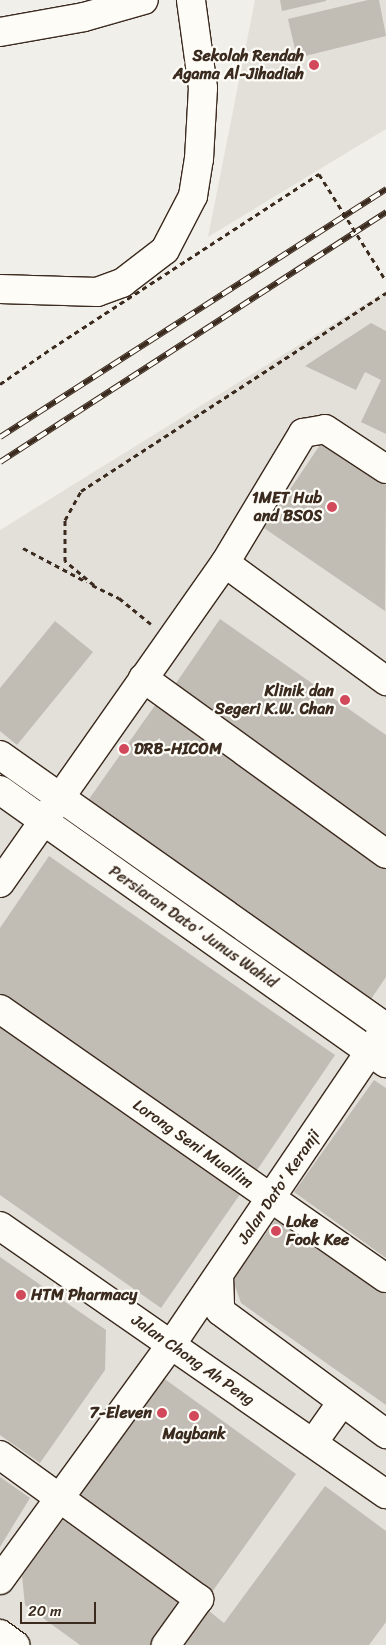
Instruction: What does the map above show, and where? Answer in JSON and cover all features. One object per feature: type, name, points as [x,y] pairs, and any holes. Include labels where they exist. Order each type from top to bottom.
[{"type":"street","points":[[0,32],[84,17],[144,0]]},
{"type":"street","points":[[0,289],[97,292],[122,283],[164,250],[194,196],[199,160],[203,88],[191,0]]},
{"type":"street","points":[[0,883],[225,563],[303,433],[325,429],[386,469]]},
{"type":"street","points":[[225,563],[386,681]]},
{"type":"street","points":[[143,678],[386,854]]},
{"type":"street","name":"Persiaran Dato' Junus Wahid","points":[[0,755],[386,1027]]},
{"type":"street","name":"Persiaran Dato' Junus Wahid","points":[[0,790],[378,1057]]},
{"type":"street","name":"Lorong Seni Muallim","points":[[0,1009],[386,1278]]},
{"type":"street","name":"Jalan Dato' Keranji","points":[[0,1580],[171,1345],[270,1198],[378,1057],[386,1027]]},
{"type":"street","name":"Jalan Chong Ah Peng","points":[[0,1226],[386,1494]]},
{"type":"street","points":[[218,1276],[216,1295],[220,1311],[386,1434]]},
{"type":"street","points":[[313,1443],[342,1402]]},
{"type":"street","points":[[0,1455],[199,1599],[166,1645]]},
{"type":"street","points":[[0,1634],[15,1645]]},
{"type":"path","points":[[0,384],[319,174],[386,281]]},
{"type":"path","points":[[94,586],[65,561],[65,520],[82,491],[123,462],[386,293]]},
{"type":"path","points":[[23,548],[119,598],[170,639]]},
{"type":"shaded area","name":"Sekolah Rendah Agama Al-Jihadiah","points":[[255,0],[386,0],[386,129],[208,237]]},
{"type":"shaded area","points":[[386,291],[386,1645],[0,1645],[0,530]]},
{"type":"building","points":[[280,0],[326,0],[326,1],[282,11]]},
{"type":"building","points":[[368,0],[379,0],[386,36],[297,58],[288,19]]},
{"type":"building","points":[[371,323],[386,331],[386,434],[361,422],[381,380],[365,372],[356,390],[305,366]]},
{"type":"building","name":"1MET Hub and BSOS","points":[[322,442],[386,485],[385,611],[264,528]]},
{"type":"building","points":[[220,619],[386,735],[386,844],[170,692]]},
{"type":"building","points":[[55,621],[93,652],[17,745],[0,731],[0,688]]},
{"type":"building","points":[[158,701],[386,863],[386,977],[369,1002],[87,802]]},
{"type":"building","points":[[49,856],[335,1055],[255,1173],[0,995],[0,928]]},
{"type":"building","points":[[0,1020],[243,1190],[161,1308],[0,1195]]},
{"type":"building","points":[[374,1080],[386,1088],[386,1258],[294,1192]]},
{"type":"building","points":[[280,1213],[386,1290],[386,1405],[241,1303],[233,1280]]},
{"type":"building","points":[[0,1257],[106,1330],[105,1370],[40,1463],[0,1435]]},
{"type":"building","points":[[162,1377],[296,1474],[212,1592],[77,1495]]},
{"type":"building","points":[[0,1477],[30,1498],[0,1547]]},
{"type":"building","points":[[325,1486],[386,1531],[386,1622],[369,1645],[184,1645],[209,1611],[224,1623]]},
{"type":"building","points":[[63,1520],[187,1607],[158,1645],[80,1645],[25,1605],[22,1576]]},
{"type":"railway","points":[[0,437],[386,189]]},
{"type":"railway","points":[[0,462],[386,212]]},
{"type":"place","name":"Sekolah Rendah Agama Al-Jihadiah","points":[[314,65]]},
{"type":"place","name":"1MET Hub and BSOS","points":[[332,507]]},
{"type":"place","name":"Klinik dan Segeri K.W. Chan","points":[[345,700]]},
{"type":"place","name":"DRB-HICOM","points":[[124,749]]},
{"type":"place","name":"Loke Fook Kee","points":[[276,1231]]},
{"type":"place","name":"HTM Pharmacy","points":[[21,1295]]},
{"type":"place","name":"7-Eleven","points":[[162,1413]]},
{"type":"place","name":"Maybank","points":[[194,1416]]}]
